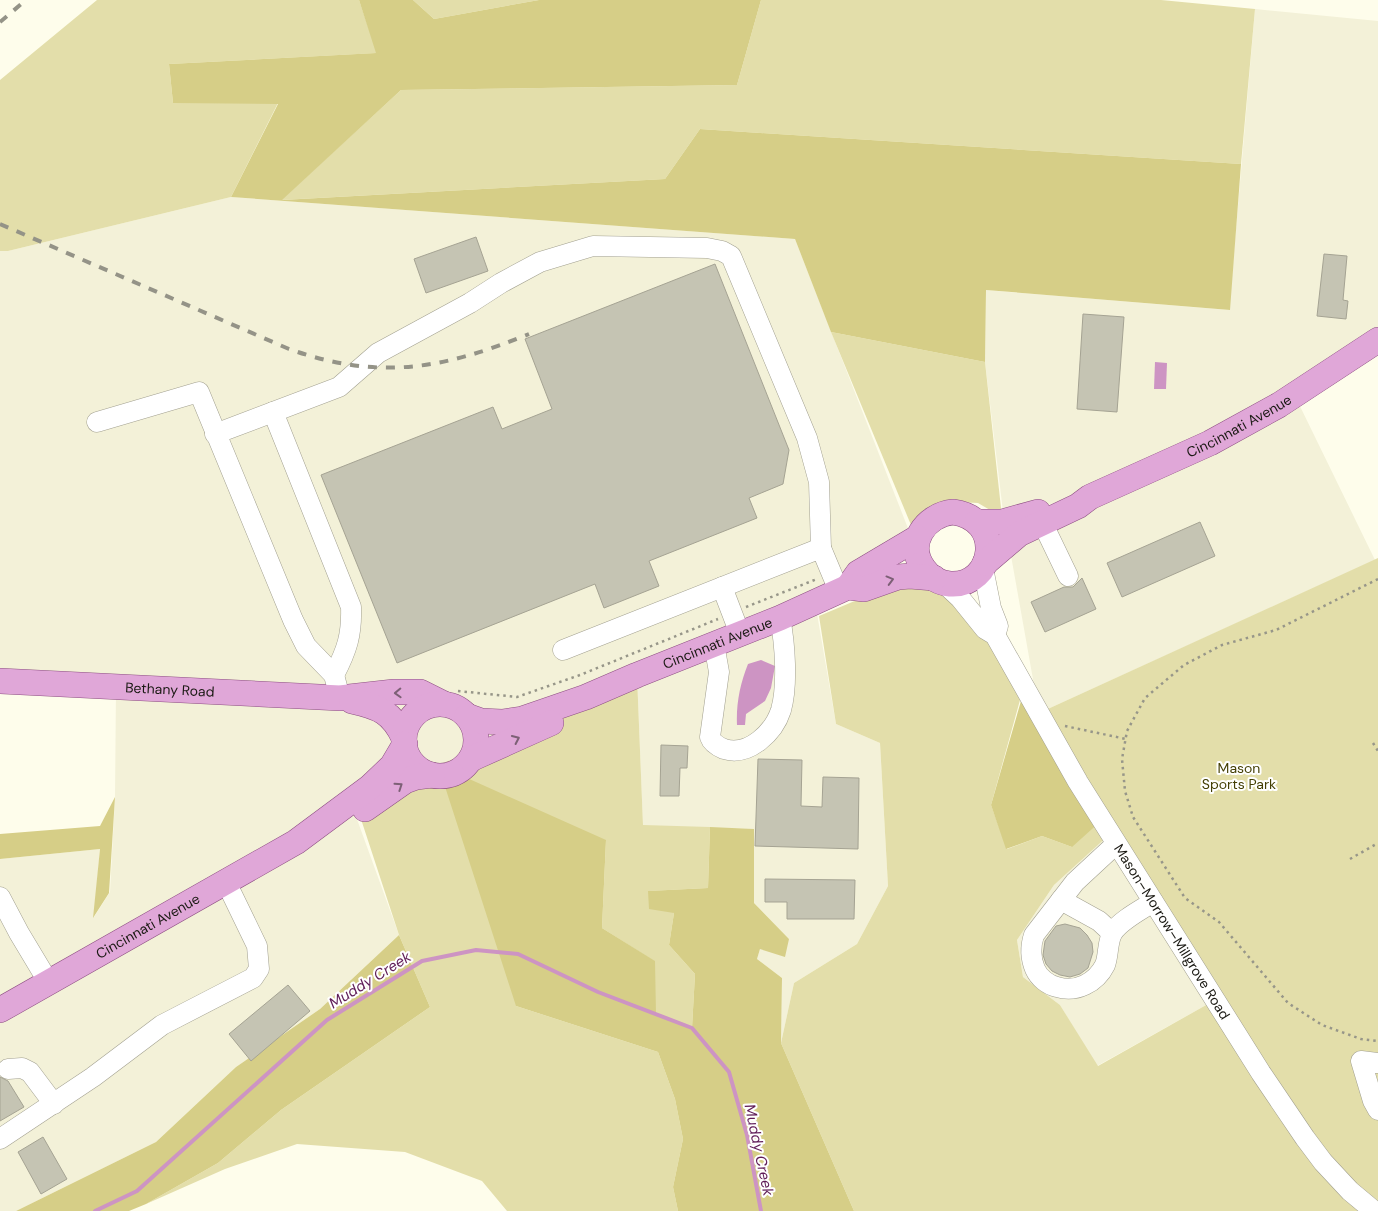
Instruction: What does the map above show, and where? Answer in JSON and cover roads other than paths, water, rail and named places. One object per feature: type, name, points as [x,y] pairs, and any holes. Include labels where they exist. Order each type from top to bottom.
[{"type":"main road","name":"Cincinnati Avenue","points":[[984,565],[1019,534],[1078,506],[1090,497],[1159,467],[1227,434],[1278,406],[1378,340]]},
{"type":"main road","name":"Cincinnati Avenue","points":[[977,522],[1002,522],[1030,515],[1075,498],[1090,497]]},
{"type":"main road","points":[[944,513],[962,514],[977,522],[982,528],[988,544],[988,553],[984,565],[969,580],[961,583],[939,580],[923,568],[919,560],[917,538],[929,521],[944,513]]},
{"type":"main road","name":"Cincinnati Avenue","points":[[467,716],[481,721],[502,722],[515,720],[586,697],[714,644],[736,624],[780,618],[917,538]]},
{"type":"main road","name":"Cincinnati Avenue","points":[[840,584],[864,589],[898,577],[910,576],[939,580]]},
{"type":"main road","name":"Bethany Road","points":[[0,681],[337,686],[394,692],[420,692],[447,697]]},
{"type":"main road","name":"Bethany Road","points":[[337,686],[385,712],[397,724],[404,741]]},
{"type":"main road","points":[[447,697],[467,716],[473,724],[477,736],[476,749],[471,759],[462,769],[451,775],[439,776],[418,769],[410,760],[404,741],[406,727],[416,713],[447,697]]},
{"type":"main road","name":"Cincinnati Avenue","points":[[471,759],[564,717],[586,697]]},
{"type":"main road","name":"Cincinnati Avenue","points":[[0,1010],[296,842],[370,787],[392,766],[404,741]]},
{"type":"main road","name":"Cincinnati Avenue","points":[[296,842],[308,842],[346,822],[405,781],[416,777],[432,775]]},
{"type":"street","points":[[215,434],[338,387],[378,353],[540,262],[593,246],[707,248],[722,251],[731,256],[737,268],[807,438],[819,482],[820,548],[840,584]]},
{"type":"street","points":[[97,422],[199,392],[293,620],[306,646],[337,686]]},
{"type":"street","points":[[273,412],[350,607],[351,626],[337,686]]},
{"type":"street","points":[[1042,522],[1068,576]]},
{"type":"street","points":[[562,650],[820,548]]},
{"type":"street","name":"Mason–Morrow–Millgrove Road","points":[[984,565],[992,608],[998,626],[995,635]]},
{"type":"street","name":"Mason–Morrow–Millgrove Road","points":[[939,580],[960,598],[984,629],[995,635],[1078,782],[1116,844],[1305,1138],[1323,1162],[1350,1191],[1374,1211]]},
{"type":"street","points":[[722,587],[736,624]]},
{"type":"street","points":[[714,644],[719,672],[710,737],[714,743],[722,748],[732,751],[742,750],[751,747],[760,740],[775,722],[781,710],[785,662],[784,636],[780,618]]},
{"type":"street","points":[[1116,844],[1075,882],[1042,922],[1031,945],[1032,963],[1036,972],[1052,986],[1065,990],[1075,989],[1089,983],[1105,964],[1112,933],[1120,924],[1153,902]]},
{"type":"street","points":[[0,1139],[93,1077],[162,1025],[253,978],[258,970],[256,946],[226,882]]},
{"type":"street","points":[[0,897],[19,933],[49,982]]},
{"type":"street","points":[[1061,900],[1099,921],[1112,933]]},
{"type":"street","points":[[1378,1062],[1361,1061],[1373,1101],[1378,1110]]},
{"type":"street","points":[[8,1069],[22,1068],[30,1072],[54,1104]]},
{"type":"waterway","name":"Muddy Creek","points":[[95,1211],[137,1191],[327,1020],[422,961],[476,950],[518,954],[598,992],[692,1028],[729,1072],[747,1135],[761,1211]]},
{"type":"railway","points":[[0,22],[26,0]]},
{"type":"railway","points":[[0,224],[289,349],[322,359],[382,368],[410,367],[468,356],[529,334]]},
{"type":"park label","name":"Mason Sports Park","points":[[1239,776]]}]
